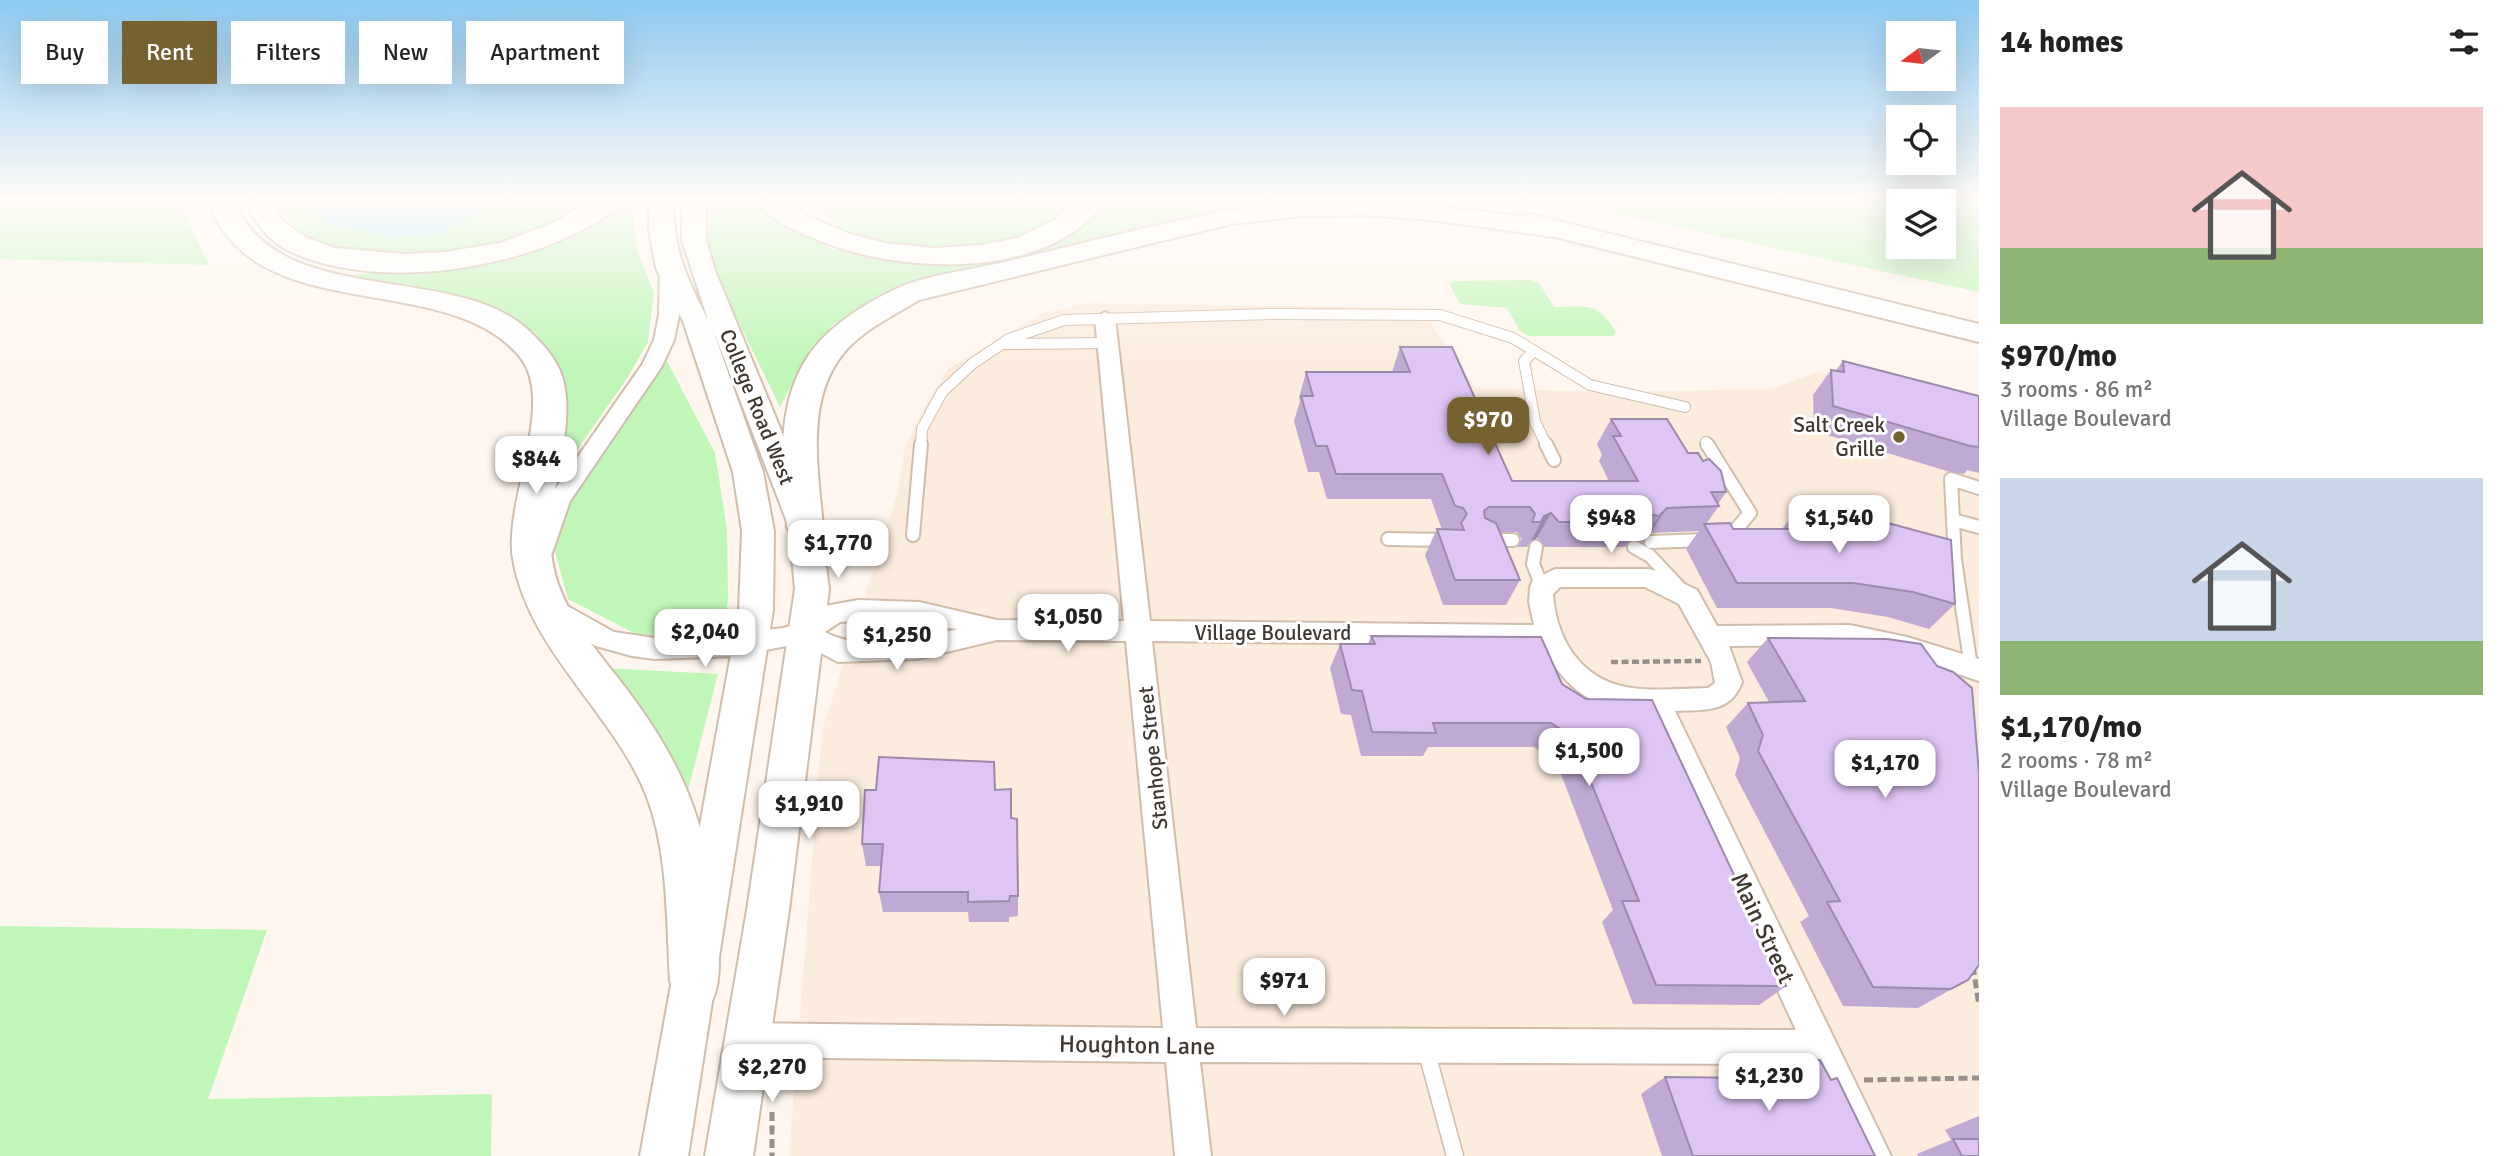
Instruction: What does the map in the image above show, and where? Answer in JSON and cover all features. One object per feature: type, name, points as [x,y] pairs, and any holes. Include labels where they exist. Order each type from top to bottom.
[{"type":"highway","points":[[262,254],[274,262],[304,273],[474,312],[501,323],[524,339],[540,359],[549,382],[550,407],[532,514],[532,559],[546,603],[659,772],[676,812],[695,981]]},
{"type":"highway","points":[[326,254],[341,259],[388,264],[451,260],[484,254]]},
{"type":"highway","points":[[913,254],[977,254]]},
{"type":"highway","points":[[805,527],[799,446],[805,390],[820,362],[844,335],[873,312],[909,294],[1074,254]]},
{"type":"highway","points":[[1655,254],[1979,333]]},
{"type":"highway","points":[[1747,254],[1979,310]]},
{"type":"street","name":"College Road West","points":[[664,1156],[756,610],[758,531],[748,472],[696,321],[669,268],[666,254]]},
{"type":"street","name":"College Road West","points":[[698,254],[703,273],[805,527],[812,589],[749,1040],[729,1156]]},
{"type":"street","points":[[546,603],[543,559],[550,519],[560,498],[652,366],[660,349],[669,315],[669,268]]},
{"type":"street","name":"Stanhope Street","points":[[1107,330],[1193,1156]]},
{"type":"street","points":[[1555,579],[1648,579],[1688,597],[1724,661],[1728,682],[1726,690],[1712,699],[1604,696],[1577,681],[1561,660],[1539,603],[1542,587],[1555,579]]},
{"type":"street","name":"Village Boulevard","points":[[546,603],[580,627],[624,644],[655,650],[750,642],[805,633],[837,612],[922,612],[961,618],[997,630]]},
{"type":"street","name":"Village Boulevard","points":[[805,633],[838,652],[916,649],[997,630],[1550,635]]},
{"type":"street","points":[[1709,636],[1850,635],[1894,643],[1975,668]]},
{"type":"street","name":"Main Street","points":[[1656,699],[1873,1156]]},
{"type":"street","name":"Houghton Lane","points":[[749,1040],[1182,1045],[1819,1047]]},
{"type":"lane","points":[[1002,344],[1107,330],[1440,315],[1513,338],[1590,385],[1685,407]]},
{"type":"lane","points":[[913,535],[922,429],[942,392],[972,364],[1002,344],[1064,320],[1107,330]]},
{"type":"lane","points":[[1533,352],[1524,361],[1535,422],[1555,460]]},
{"type":"lane","points":[[1651,542],[1729,539],[1750,513],[1706,442]]},
{"type":"lane","points":[[1975,668],[1955,560],[1951,480],[1979,488]]},
{"type":"lane","points":[[1953,520],[1979,527]]},
{"type":"lane","points":[[1388,539],[1446,540]]},
{"type":"lane","points":[[1480,540],[1508,540]]},
{"type":"lane","points":[[1536,547],[1533,564],[1542,587]]},
{"type":"lane","points":[[1634,547],[1663,569],[1688,597]]},
{"type":"lane","points":[[1425,1046],[1455,1156]]},
{"type":"path","points":[[1611,662],[1724,661]]},
{"type":"path","points":[[1973,960],[1979,1006]]},
{"type":"path","points":[[1837,1081],[1979,1078]]},
{"type":"shaded area","points":[[1091,303],[1420,308],[1476,388],[1609,392],[1771,389],[1818,372],[1979,409],[1979,1156],[789,1156],[822,731],[898,491],[905,447],[925,406],[949,368],[1043,313]]},
{"type":"green space","points":[[0,254],[204,254],[209,265],[0,259]]},
{"type":"green space","points":[[358,254],[450,254],[404,260]]},
{"type":"green space","points":[[515,254],[639,254],[654,293],[648,342],[626,380],[546,494],[560,391],[535,332],[449,299],[353,275],[498,260]]},
{"type":"green space","points":[[864,254],[906,261],[1007,254],[1062,254],[904,287],[833,324],[796,376],[780,407],[706,255]]},
{"type":"green space","points":[[1803,254],[1886,254],[1886,259],[1956,259],[1956,254],[1979,254],[1979,292]]},
{"type":"green space","points":[[1530,280],[1539,283],[1554,307],[1597,310],[1616,332],[1613,336],[1528,336],[1520,331],[1507,308],[1460,304],[1450,285],[1453,281]]},
{"type":"green space","points":[[667,361],[715,453],[727,529],[728,599],[723,638],[636,634],[568,599],[553,545],[570,496]]},
{"type":"green space","points":[[605,668],[718,674],[684,806]]},
{"type":"green space","points":[[0,926],[267,930],[208,1099],[492,1094],[491,1156],[0,1156]]},
{"type":"building","points":[[1400,347],[1452,347],[1512,481],[1638,481],[1613,436],[1621,436],[1611,419],[1667,419],[1688,453],[1698,453],[1703,461],[1709,459],[1721,471],[1726,492],[1711,492],[1719,506],[1667,508],[1659,516],[1647,514],[1642,522],[1559,522],[1551,513],[1544,516],[1541,522],[1532,522],[1535,514],[1530,507],[1489,507],[1484,511],[1485,518],[1496,523],[1520,580],[1455,580],[1437,529],[1464,530],[1461,523],[1467,514],[1463,508],[1455,506],[1442,474],[1336,474],[1327,446],[1316,446],[1301,396],[1313,396],[1306,372],[1410,372]]},
{"type":"building","points":[[1843,361],[1979,396],[1979,447],[1833,406],[1831,370],[1844,372]]},
{"type":"building","points":[[1796,511],[1888,523],[1951,540],[1955,604],[1913,592],[1853,583],[1737,583],[1704,524],[1730,523],[1733,529],[1793,529]]},
{"type":"building","points":[[1371,636],[1541,637],[1562,684],[1586,699],[1652,700],[1786,986],[1656,985],[1622,901],[1639,901],[1573,738],[1551,723],[1433,723],[1436,733],[1372,732],[1362,691],[1352,690],[1340,644],[1375,644]]},
{"type":"building","points":[[1768,638],[1887,639],[1921,644],[1937,666],[1953,672],[1972,688],[1979,774],[1979,965],[1968,980],[1951,989],[1873,987],[1827,902],[1840,901],[1758,751],[1763,735],[1748,703],[1805,701]]},
{"type":"building","points":[[879,757],[994,762],[995,790],[1011,789],[1011,818],[1017,819],[1018,896],[1010,896],[1009,901],[968,902],[968,892],[879,892],[883,844],[862,844],[865,790],[876,790]]},
{"type":"building","points":[[1747,1058],[1820,1060],[1831,1080],[1837,1078],[1875,1156],[1693,1156],[1665,1077],[1756,1078]]},
{"type":"building","points":[[1953,1139],[1979,1139],[1979,1156],[1962,1156]]},
{"type":"place","name":"Salt Creek Grille","points":[[1899,437]]}]
